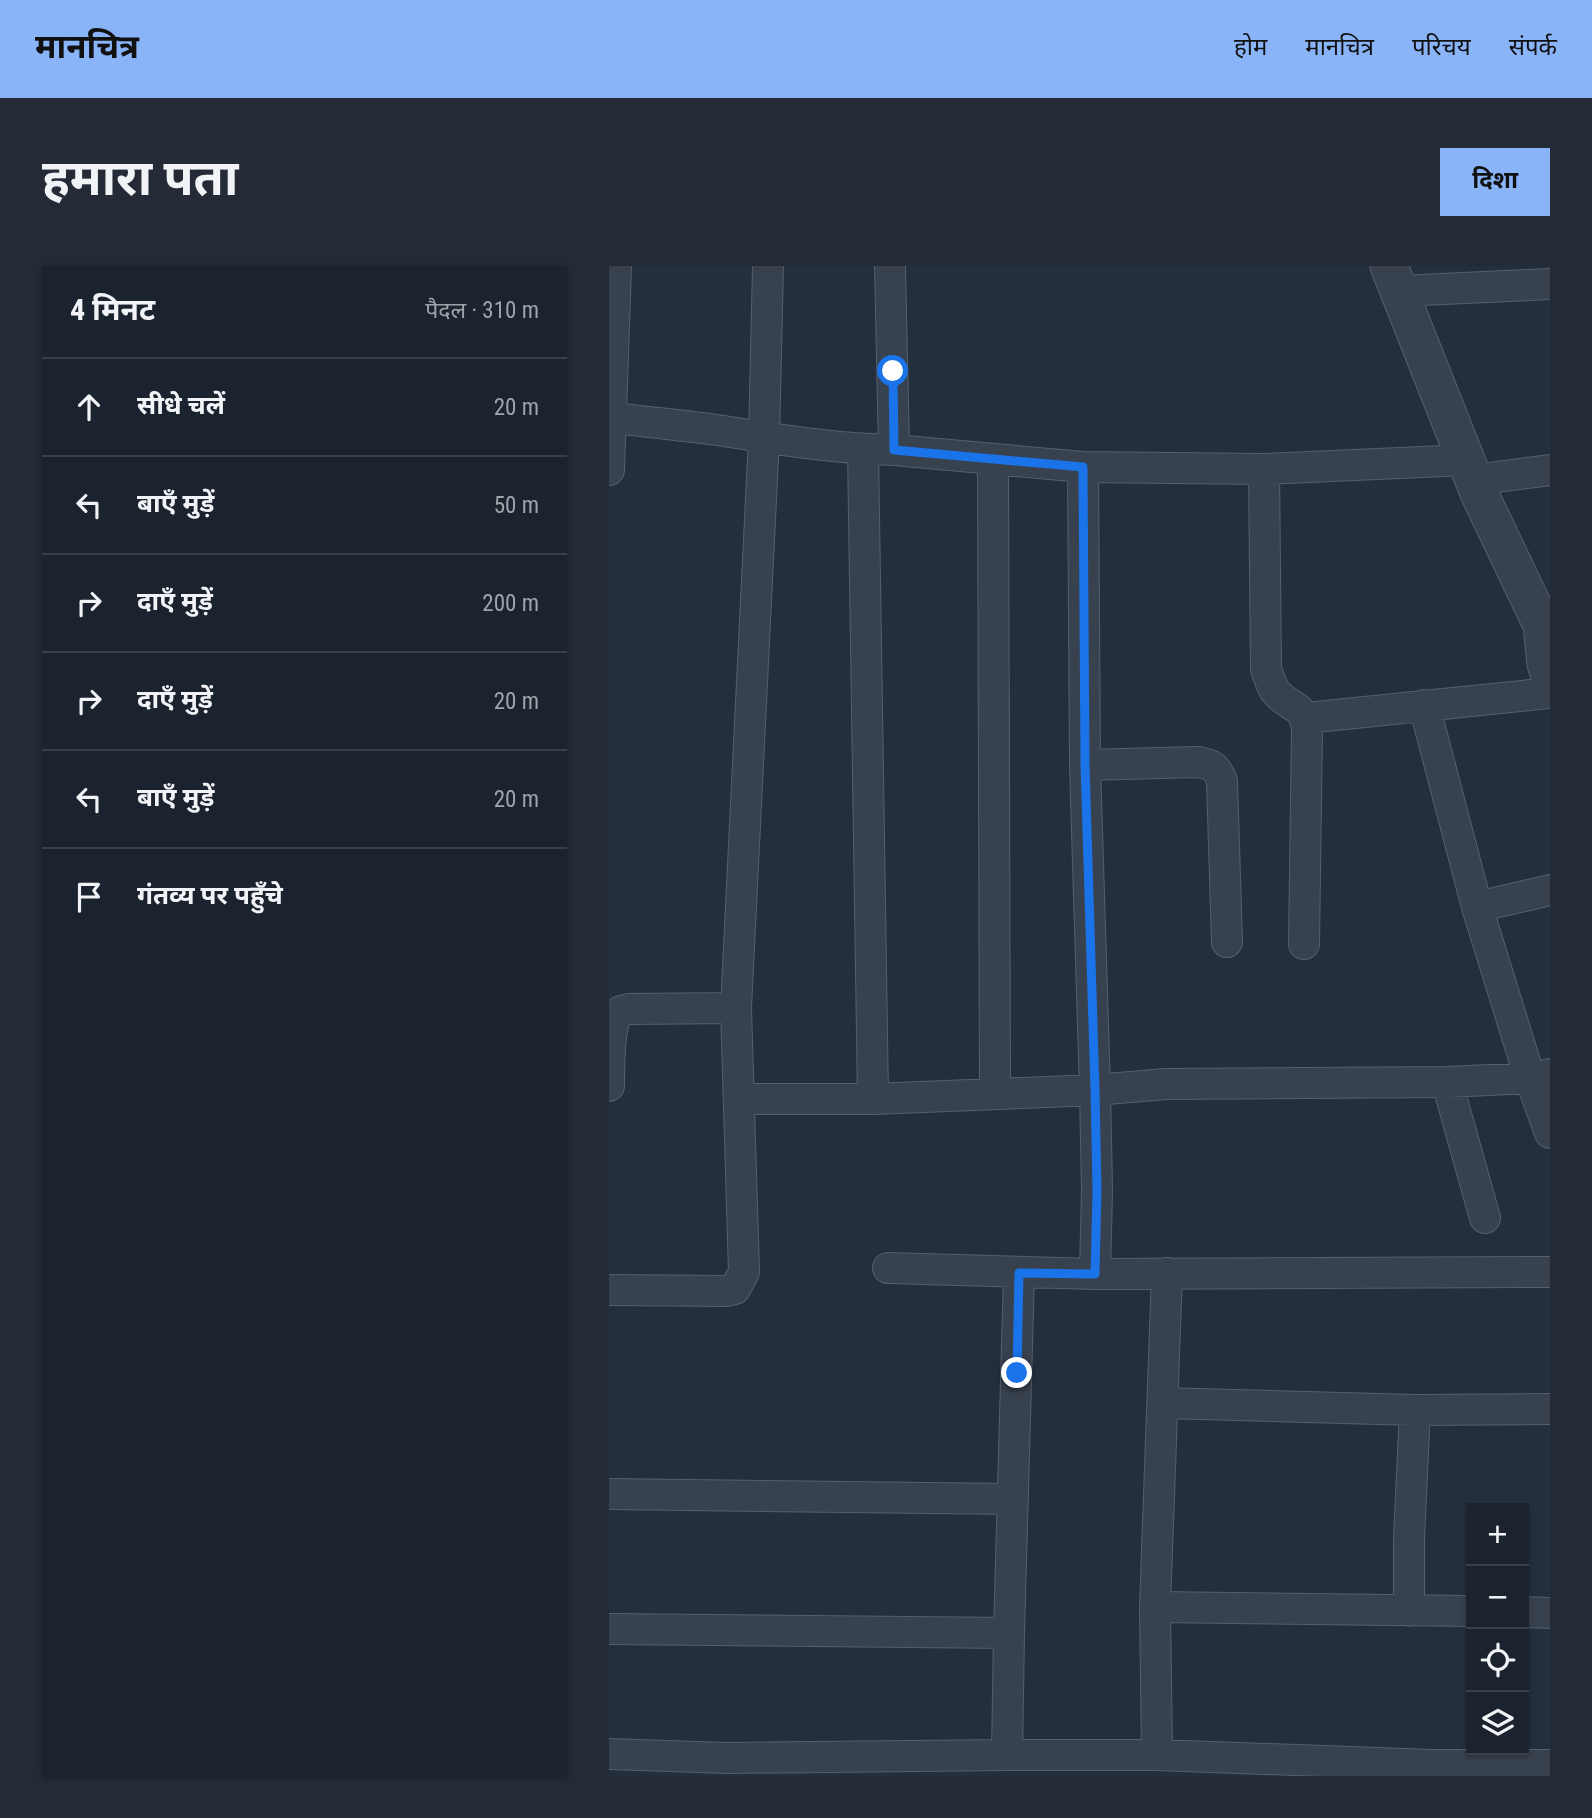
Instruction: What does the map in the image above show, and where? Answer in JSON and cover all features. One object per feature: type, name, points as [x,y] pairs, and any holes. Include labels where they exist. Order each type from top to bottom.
[{"type":"street","points":[[609,470],[616,266]]},
{"type":"street","points":[[609,1290],[727,1291],[735,1289],[744,1272],[736,1008],[764,438],[768,266]]},
{"type":"street","points":[[890,266],[894,450]]},
{"type":"street","points":[[1550,284],[1394,279],[1490,519],[1546,629],[1546,664],[1550,676]]},
{"type":"street","points":[[609,417],[863,450],[894,450],[1083,467],[1550,470]]},
{"type":"street","points":[[863,450],[873,1099]]},
{"type":"street","points":[[993,460],[995,1094]]},
{"type":"street","points":[[1083,467],[1085,765],[1097,1191],[1095,1274]]},
{"type":"street","points":[[1264,469],[1266,669],[1276,693],[1300,710],[1306,718],[1304,944]]},
{"type":"street","points":[[1306,718],[1550,693]]},
{"type":"street","points":[[1424,705],[1477,907],[1540,1076],[1550,1133]]},
{"type":"street","points":[[1085,765],[1198,762],[1211,764],[1218,771],[1222,781],[1227,942]]},
{"type":"street","points":[[1477,907],[1550,890]]},
{"type":"street","points":[[609,1086],[610,1033],[618,1013],[629,1009],[736,1008]]},
{"type":"street","points":[[739,1099],[873,1099],[1095,1090],[1166,1084],[1447,1082],[1540,1076]]},
{"type":"street","points":[[1447,1082],[1485,1218]]},
{"type":"street","points":[[888,1268],[1095,1274],[1550,1272]]},
{"type":"street","points":[[1007,1755],[1019,1273]]},
{"type":"street","points":[[1157,1755],[1155,1607],[1167,1273]]},
{"type":"street","points":[[1163,1403],[1415,1410],[1550,1409]]},
{"type":"street","points":[[1409,1611],[1409,1538],[1415,1410]]},
{"type":"street","points":[[609,1494],[1013,1499]]},
{"type":"street","points":[[1155,1607],[1466,1611]]},
{"type":"street","points":[[1529,1612],[1550,1613]]},
{"type":"street","points":[[609,1629],[1009,1633]]},
{"type":"street","points":[[609,1754],[727,1767],[1007,1755],[1157,1755],[1431,1771],[1550,1765]]},
{"type":"route","points":[[893,371],[894,450],[1083,467],[1085,765],[1097,1191],[1095,1274],[1019,1273],[1017,1373]]}]
